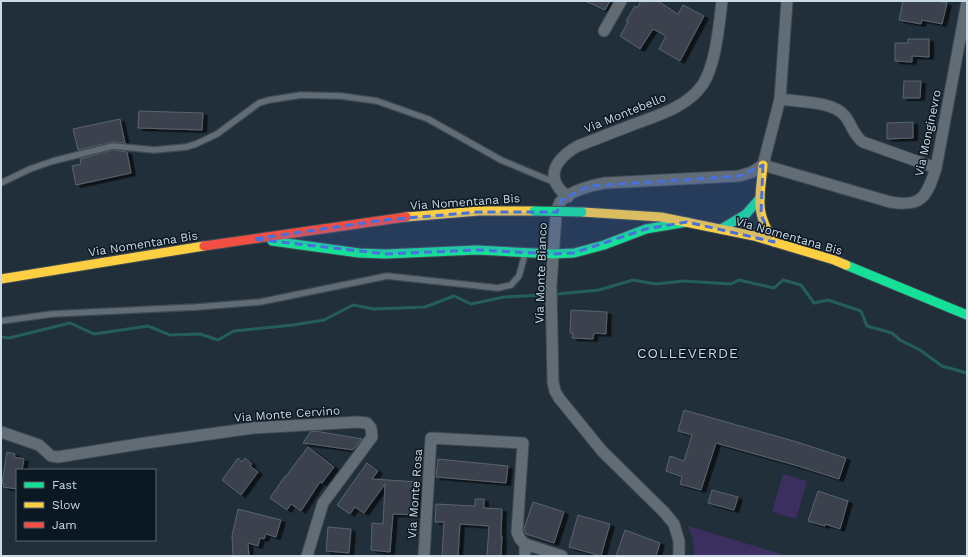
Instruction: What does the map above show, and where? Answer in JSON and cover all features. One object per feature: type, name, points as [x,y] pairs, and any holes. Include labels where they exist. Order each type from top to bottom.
[{"type":"main road","points":[[763,165],[760,198],[762,219],[774,242]]},
{"type":"main road","points":[[721,229],[746,214],[760,198]]},
{"type":"main road","name":"Via Nomentana Bis","points":[[1,279],[383,220],[498,210],[582,212],[661,217],[754,236],[834,260],[967,315]]},
{"type":"main road","points":[[253,239],[359,253],[386,254],[477,250],[553,254],[574,252],[604,245],[646,229],[666,224],[687,222]]},
{"type":"street","points":[[604,31],[621,1]]},
{"type":"street","name":"Via Montebello","points":[[556,183],[555,175],[560,158],[570,150],[668,111],[688,99],[700,87],[708,73],[711,62],[717,38],[722,1]]},
{"type":"street","points":[[763,165],[780,100],[787,1]]},
{"type":"street","name":"Via Monginevro","points":[[763,165],[890,202],[908,205],[924,197],[931,184],[936,168],[967,2]]},
{"type":"street","points":[[780,100],[825,105],[834,108],[845,116],[855,134],[863,142],[936,168]]},
{"type":"street","name":"Via Monte Bianco","points":[[679,556],[679,541],[674,524],[664,512],[602,451],[555,391],[553,382],[552,350],[553,254],[556,215],[558,206],[562,200],[582,188],[594,185],[605,183],[738,176],[752,172],[763,165]]},
{"type":"street","points":[[556,183],[560,190],[568,197]]},
{"type":"street","name":"Via Monte Cervino","points":[[1,432],[39,445],[51,456],[58,457],[253,428],[358,422],[369,424],[372,431],[371,439],[323,503],[307,556]]},
{"type":"street","name":"Via Monte Rosa","points":[[424,556],[431,438],[522,443],[517,532],[520,539],[525,544]]},
{"type":"street","points":[[524,556],[525,544],[562,556]]},
{"type":"lane","points":[[1,183],[30,169],[53,161],[113,146],[154,150],[186,147],[217,134],[259,103],[301,95],[341,96],[377,101],[428,119],[501,160],[556,183]]},
{"type":"lane","points":[[1,321],[52,314],[197,307],[260,302],[387,276],[498,288],[511,285],[519,276],[525,253]]},
{"type":"highlighted area","points":[[763,165],[761,215],[774,242],[687,222],[646,229],[574,253],[553,254],[477,250],[386,254],[253,239],[383,220],[478,212],[557,212],[561,200],[589,186],[739,176]]},
{"type":"shaded area","points":[[783,474],[807,481],[796,519],[772,512]]},
{"type":"shaded area","points":[[688,526],[788,556],[694,556],[693,540]]},
{"type":"building","points":[[585,1],[610,1],[605,10]]},
{"type":"building","points":[[641,1],[658,1],[678,14],[683,5],[704,16],[680,61],[659,49],[666,36],[653,29],[640,49],[620,36],[628,22],[626,21],[635,6],[637,8]]},
{"type":"building","points":[[903,1],[938,1],[947,3],[942,24],[922,20],[921,24],[899,20]]},
{"type":"building","points":[[908,39],[929,39],[929,57],[912,56],[912,62],[895,61],[895,43],[908,43]]},
{"type":"building","points":[[904,81],[921,81],[920,98],[903,98]]},
{"type":"building","points":[[139,111],[203,113],[202,130],[138,128]]},
{"type":"building","points":[[120,119],[125,143],[112,142],[78,150],[73,129]]},
{"type":"building","points":[[913,122],[913,138],[887,139],[887,123]]},
{"type":"building","points":[[113,150],[127,152],[131,173],[76,185],[72,166],[81,164],[80,159]]},
{"type":"building","points":[[571,310],[607,312],[606,334],[594,333],[593,339],[572,338],[573,333],[570,333]]},
{"type":"building","points":[[684,410],[797,442],[846,458],[839,479],[716,443],[701,490],[680,484],[682,477],[666,471],[670,456],[684,461],[692,435],[678,431]]},
{"type":"building","points":[[315,431],[362,439],[353,450],[303,443],[310,432]]},
{"type":"building","points":[[308,447],[334,467],[322,483],[320,482],[301,511],[291,504],[287,510],[270,498]]},
{"type":"building","points":[[7,452],[15,454],[14,457],[24,459],[22,469],[16,469],[16,489],[3,487],[4,484],[2,483]]},
{"type":"building","points":[[238,458],[242,462],[245,458],[252,464],[250,466],[258,472],[241,495],[222,480]]},
{"type":"building","points":[[438,459],[508,466],[506,483],[436,477]]},
{"type":"building","points":[[367,463],[378,471],[372,479],[419,482],[417,515],[393,514],[390,552],[371,550],[372,523],[383,524],[385,484],[364,513],[355,507],[350,514],[337,505]]},
{"type":"building","points":[[712,490],[738,497],[734,510],[708,503]]},
{"type":"building","points":[[818,491],[848,501],[840,529],[825,524],[825,526],[808,521]]},
{"type":"building","points":[[475,499],[484,499],[484,508],[502,509],[501,556],[487,556],[489,526],[460,524],[458,556],[442,556],[444,522],[435,522],[436,504],[475,506]]},
{"type":"building","points":[[533,502],[564,512],[554,543],[526,534],[524,529]]},
{"type":"building","points":[[238,509],[281,520],[276,537],[266,534],[264,539],[260,538],[258,546],[248,543],[249,556],[233,556],[232,536]]},
{"type":"building","points":[[578,515],[610,524],[601,556],[569,547]]},
{"type":"building","points":[[328,527],[351,529],[349,553],[326,551]]},
{"type":"building","points":[[625,530],[660,543],[656,556],[616,556]]},
{"type":"waterway","points":[[557,294],[599,290],[633,280],[656,284],[683,281],[731,284],[739,280],[774,288],[783,280],[801,285],[814,303],[828,300],[861,311],[867,326],[892,333],[900,340],[920,350],[942,366],[967,373]]},
{"type":"waterway","points":[[1,337],[9,338],[70,323],[94,334],[148,326],[170,335],[200,334],[218,340],[234,331],[293,325],[324,320],[353,305],[374,309],[425,307],[454,296],[471,304],[504,297],[543,295]]},
{"type":"traffic: fast","points":[[721,229],[746,214],[760,198]]},
{"type":"traffic: fast","points":[[534,211],[582,212]]},
{"type":"traffic: fast","points":[[272,241],[359,253],[386,254],[477,250],[553,254],[574,253],[604,245],[646,229],[687,222]]},
{"type":"traffic: fast","points":[[846,265],[967,315]]},
{"type":"traffic: slow","points":[[763,165],[760,196],[761,213],[763,221],[774,242]]},
{"type":"traffic: slow","points":[[406,217],[479,211],[534,211]]},
{"type":"traffic: slow","points":[[582,212],[661,217],[754,236],[846,265]]},
{"type":"traffic: slow","points":[[1,279],[204,246]]},
{"type":"traffic: jam","points":[[204,246],[406,217]]},
{"type":"district","name":"COLLEVERDE","points":[[688,353]]}]
